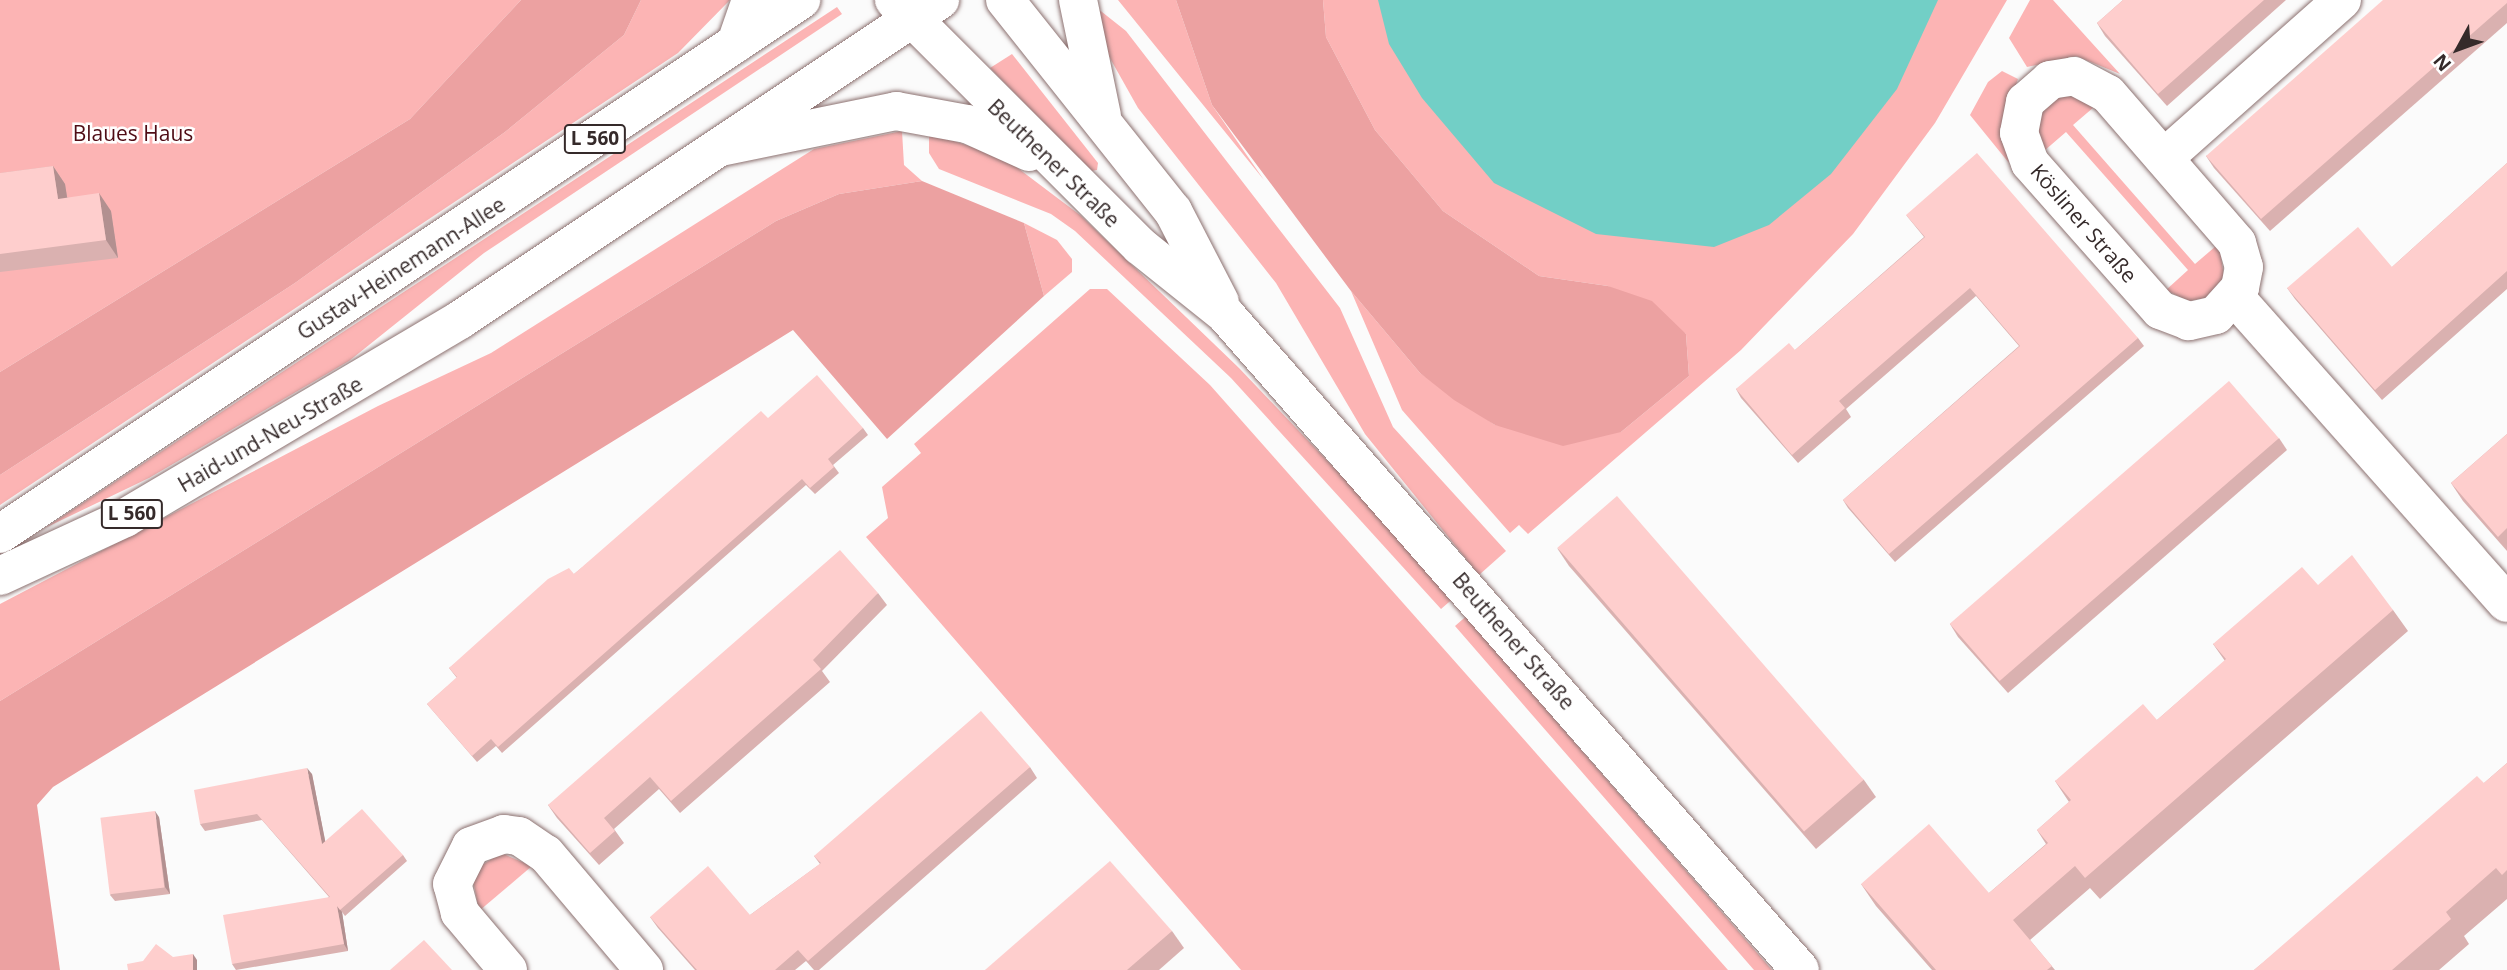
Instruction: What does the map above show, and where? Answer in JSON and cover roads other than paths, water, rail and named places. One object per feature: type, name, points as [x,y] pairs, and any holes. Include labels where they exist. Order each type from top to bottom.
[{"type":"street","points":[[736,43],[751,0]]},
{"type":"street","name":"Gustav-Heinemann-Allee","points":[[0,534],[801,0]]},
{"type":"street","name":"Beuthener Straße","points":[[1005,0],[1102,118],[1173,211],[1226,314]]},
{"type":"street","points":[[1078,0],[1102,118]]},
{"type":"street","points":[[2164,158],[2342,0]]},
{"type":"street","name":"Beuthener Straße","points":[[915,6],[1061,170],[1140,246],[1226,314],[1800,970]]},
{"type":"street","name":"L 560","points":[[721,147],[915,6]]},
{"type":"street","name":"Kösliner Straße","points":[[2086,78],[2164,158],[2237,243],[2244,267],[2235,297],[2203,320],[2179,319],[2160,310],[2030,163],[2020,143],[2021,112],[2050,80],[2086,78]]},
{"type":"street","points":[[721,147],[868,114],[917,111],[1001,137],[1061,170]]},
{"type":"street","name":"Haid-und-Neu-Straße","points":[[0,576],[125,518],[460,320],[721,147]]},
{"type":"street","points":[[2235,297],[2507,603]]},
{"type":"street","points":[[508,970],[460,913],[452,884],[471,846],[504,834],[519,836],[546,854],[644,970]]},
{"type":"water","points":[[1378,0],[1938,0],[1897,89],[1831,174],[1769,225],[1714,247],[1596,234],[1494,183],[1422,98],[1389,44]]},
{"type":"park label","name":"Blaues Haus","points":[[133,133]]}]
